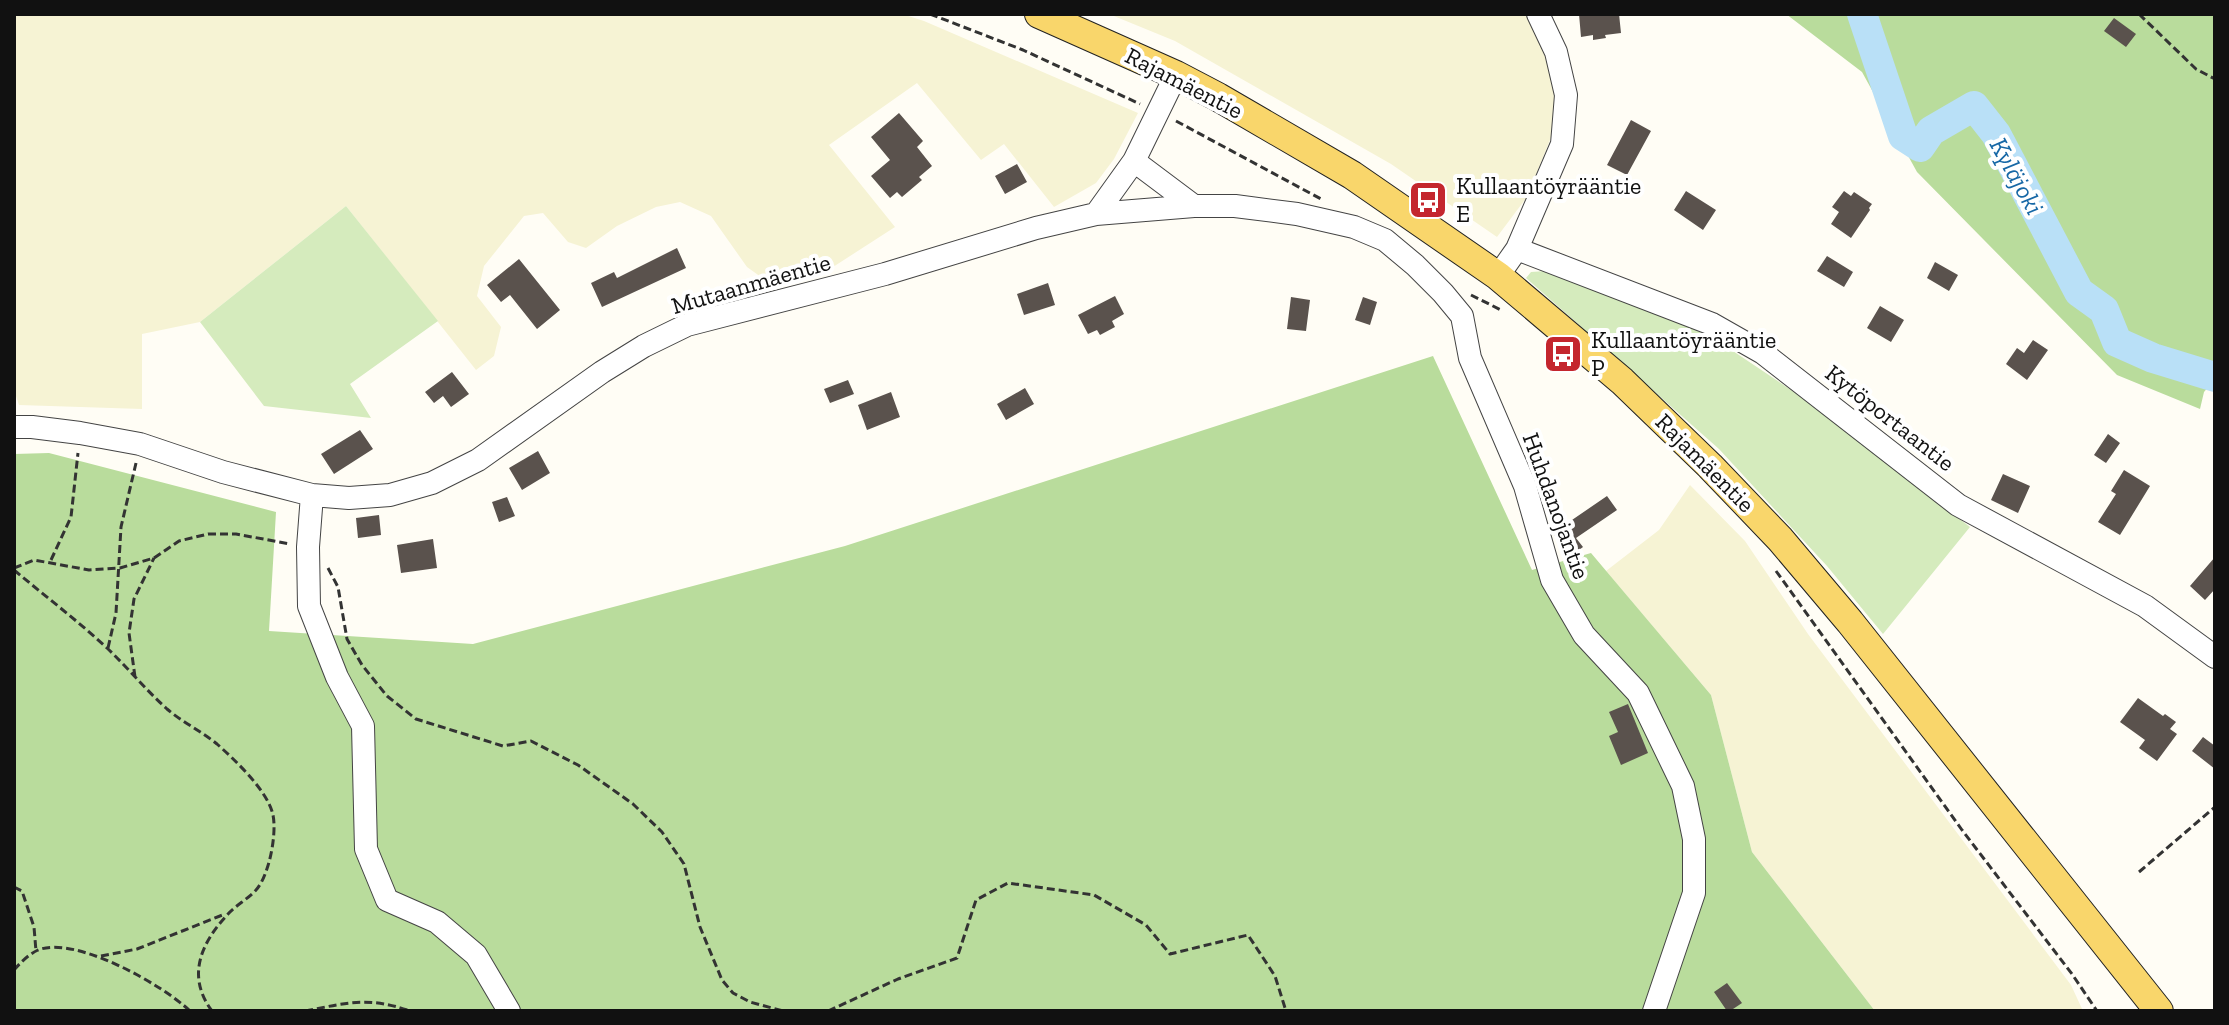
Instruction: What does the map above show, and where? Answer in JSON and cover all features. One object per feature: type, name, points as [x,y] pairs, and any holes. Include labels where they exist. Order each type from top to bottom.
[{"type":"main road","name":"Rajamäentie","points":[[1039,14],[1176,75],[1352,175],[1498,276],[1622,381],[1780,539],[1850,622],[2159,1011]]},
{"type":"street","points":[[1498,276],[1517,249],[1562,144],[1566,95],[1556,52],[1538,14]]},
{"type":"street","points":[[1096,214],[1134,161],[1176,75]]},
{"type":"street","points":[[1134,161],[1194,206]]},
{"type":"street","name":"Mutaanmäentie","points":[[14,427],[80,433],[140,444],[223,472],[312,495],[349,498],[390,495],[432,483],[478,460],[602,372],[644,346],[687,325],[885,274],[1036,228],[1096,214],[1194,206],[1235,206],[1297,214],[1354,227],[1385,240],[1443,293],[1462,316]]},
{"type":"street","name":"Kytöportaantie","points":[[1517,249],[1712,324],[1763,353],[1958,505],[2145,606],[2215,657]]},
{"type":"street","name":"Huhdanojantie","points":[[1462,316],[1470,358],[1525,486],[1552,580],[1584,635],[1638,693],[1683,786],[1694,839],[1694,893],[1654,1011]]},
{"type":"street","points":[[312,495],[308,547],[309,606],[337,677],[363,726],[366,849],[387,900],[437,922],[476,955],[509,1011]]},
{"type":"path","points":[[930,14],[1023,50],[1157,111],[1321,199]]},
{"type":"path","points":[[2139,14],[2196,69],[2215,79]]},
{"type":"path","points":[[1468,293],[1502,310]]},
{"type":"path","points":[[1462,316],[1478,299]]},
{"type":"path","points":[[50,562],[71,517],[80,433]]},
{"type":"path","points":[[108,649],[116,613],[121,527],[140,444]]},
{"type":"path","points":[[212,1011],[200,992],[198,966],[205,945],[229,913],[258,889],[275,834],[273,812],[261,790],[216,744],[170,712],[108,649],[14,569],[34,560],[89,570],[120,568],[154,558],[179,541],[208,534],[236,534],[308,547],[330,570],[338,587],[347,639],[362,665],[387,696],[416,719],[503,746],[531,741],[578,765],[633,804],[662,832],[684,864],[700,927],[722,980],[733,993],[750,1002],[783,1011]]},
{"type":"path","points":[[136,680],[129,633],[134,599],[154,558]]},
{"type":"path","points":[[1773,567],[2097,1011]]},
{"type":"path","points":[[2139,872],[2215,807]]},
{"type":"path","points":[[828,1011],[898,979],[957,958],[976,900],[1008,883],[1094,895],[1146,925],[1170,954],[1248,935],[1275,976],[1286,1011]]},
{"type":"path","points":[[14,887],[22,891],[31,915],[36,951]]},
{"type":"path","points":[[14,970],[36,951],[48,948],[101,956],[137,949],[229,913]]},
{"type":"path","points":[[101,956],[179,1000],[190,1011]]},
{"type":"path","points":[[305,1011],[358,1001],[392,1004],[410,1011]]},
{"type":"shaded area","points":[[14,14],[902,14],[1138,113],[1114,159],[1096,183],[1054,207],[1004,144],[981,160],[917,83],[829,145],[895,227],[833,267],[784,281],[761,277],[747,267],[711,216],[680,202],[656,207],[617,226],[586,248],[568,242],[543,213],[524,216],[484,266],[477,296],[501,327],[494,356],[476,370],[346,206],[200,322],[142,334],[142,409],[19,405],[14,390]]},
{"type":"shaded area","points":[[1109,14],[1526,14],[1549,62],[1556,97],[1552,135],[1527,197],[1497,237],[1391,164],[1175,41]]},
{"type":"shaded area","points":[[1690,485],[1745,541],[1808,634],[2071,985],[2083,1011],[1875,1011],[1752,852],[1711,695],[1606,571],[1659,530]]},
{"type":"green space","points":[[1786,14],[2215,14],[2215,379],[2204,392],[2200,409],[2117,375],[1917,172],[1862,72]]},
{"type":"green space","points":[[346,206],[438,321],[350,384],[371,418],[264,406],[200,322]]},
{"type":"green space","points":[[1546,271],[1670,317],[1721,343],[1794,392],[1970,527],[1883,634],[1827,566],[1719,449],[1526,278],[1531,272]]},
{"type":"green space","points":[[1433,356],[1532,570],[1591,553],[1711,695],[1752,852],[1875,1011],[14,1011],[14,454],[49,453],[276,512],[269,631],[473,644],[845,546]]},
{"type":"building","points":[[1579,14],[1619,14],[1621,33],[1593,40],[1593,35],[1581,37]]},
{"type":"building","points":[[2114,18],[2136,34],[2126,47],[2104,31]]},
{"type":"building","points":[[899,113],[923,141],[917,147],[932,166],[919,177],[922,180],[902,197],[897,192],[890,198],[871,176],[890,160],[871,137]]},
{"type":"building","points":[[1631,120],[1651,131],[1627,175],[1607,165]]},
{"type":"building","points":[[1017,164],[1027,182],[1005,194],[995,176]]},
{"type":"building","points":[[1686,191],[1716,210],[1703,230],[1674,210]]},
{"type":"building","points":[[1844,191],[1851,196],[1854,192],[1872,204],[1851,238],[1831,224],[1839,212],[1832,207]]},
{"type":"building","points":[[677,248],[686,268],[602,307],[591,283],[614,272],[617,278]]},
{"type":"building","points":[[1827,256],[1853,272],[1844,287],[1817,271]]},
{"type":"building","points":[[519,259],[560,310],[537,329],[510,295],[501,302],[487,285]]},
{"type":"building","points":[[1935,262],[1958,275],[1949,291],[1927,278]]},
{"type":"building","points":[[1048,283],[1055,305],[1024,315],[1017,294]]},
{"type":"building","points":[[1115,296],[1124,314],[1112,321],[1115,327],[1100,335],[1097,330],[1088,334],[1078,315]]},
{"type":"building","points":[[1291,297],[1310,300],[1306,331],[1287,329]]},
{"type":"building","points":[[1363,297],[1377,302],[1370,325],[1355,320]]},
{"type":"building","points":[[1880,306],[1904,320],[1891,342],[1867,328]]},
{"type":"building","points":[[2033,340],[2048,350],[2027,380],[2006,364],[2017,348],[2024,353]]},
{"type":"building","points":[[452,372],[469,394],[451,407],[443,396],[434,403],[425,392]]},
{"type":"building","points":[[848,380],[854,394],[830,403],[824,389]]},
{"type":"building","points":[[1025,388],[1034,404],[1006,420],[997,404]]},
{"type":"building","points":[[891,392],[900,417],[867,430],[858,405]]},
{"type":"building","points":[[360,430],[373,449],[334,474],[321,454]]},
{"type":"building","points":[[2108,434],[2120,443],[2106,463],[2094,455]]},
{"type":"building","points":[[538,451],[550,473],[522,490],[509,468]]},
{"type":"building","points":[[2124,470],[2150,486],[2120,535],[2098,522],[2116,494],[2111,491]]},
{"type":"building","points":[[2003,474],[2030,486],[2018,513],[1991,500]]},
{"type":"building","points":[[1607,496],[1617,510],[1576,538],[1583,547],[1568,558],[1553,533]]},
{"type":"building","points":[[507,497],[515,516],[499,522],[492,502]]},
{"type":"building","points":[[379,515],[381,535],[358,538],[356,518]]},
{"type":"building","points":[[433,539],[437,568],[401,573],[397,545]]},
{"type":"building","points":[[2215,557],[2215,589],[2205,600],[2190,586]]},
{"type":"building","points":[[2138,698],[2176,722],[2170,729],[2177,734],[2157,761],[2139,748],[2145,740],[2120,722]]},
{"type":"building","points":[[1628,704],[1648,753],[1621,765],[1609,736],[1618,732],[1609,712]]},
{"type":"building","points":[[2203,737],[2215,746],[2215,769],[2192,751]]},
{"type":"building","points":[[1727,983],[1742,1003],[1730,1011],[1714,992]]},
{"type":"waterway","name":"Kyläjoki","points":[[1862,14],[1903,136],[1920,147],[1931,131],[1974,106],[1996,134],[2079,292],[2104,310],[2117,342],[2153,358],[2215,377]]},
{"type":"place","name":"Kullaantöyrääntie E","points":[[1428,200]]},
{"type":"place","name":"Kullaantöyrääntie P","points":[[1563,354]]}]
